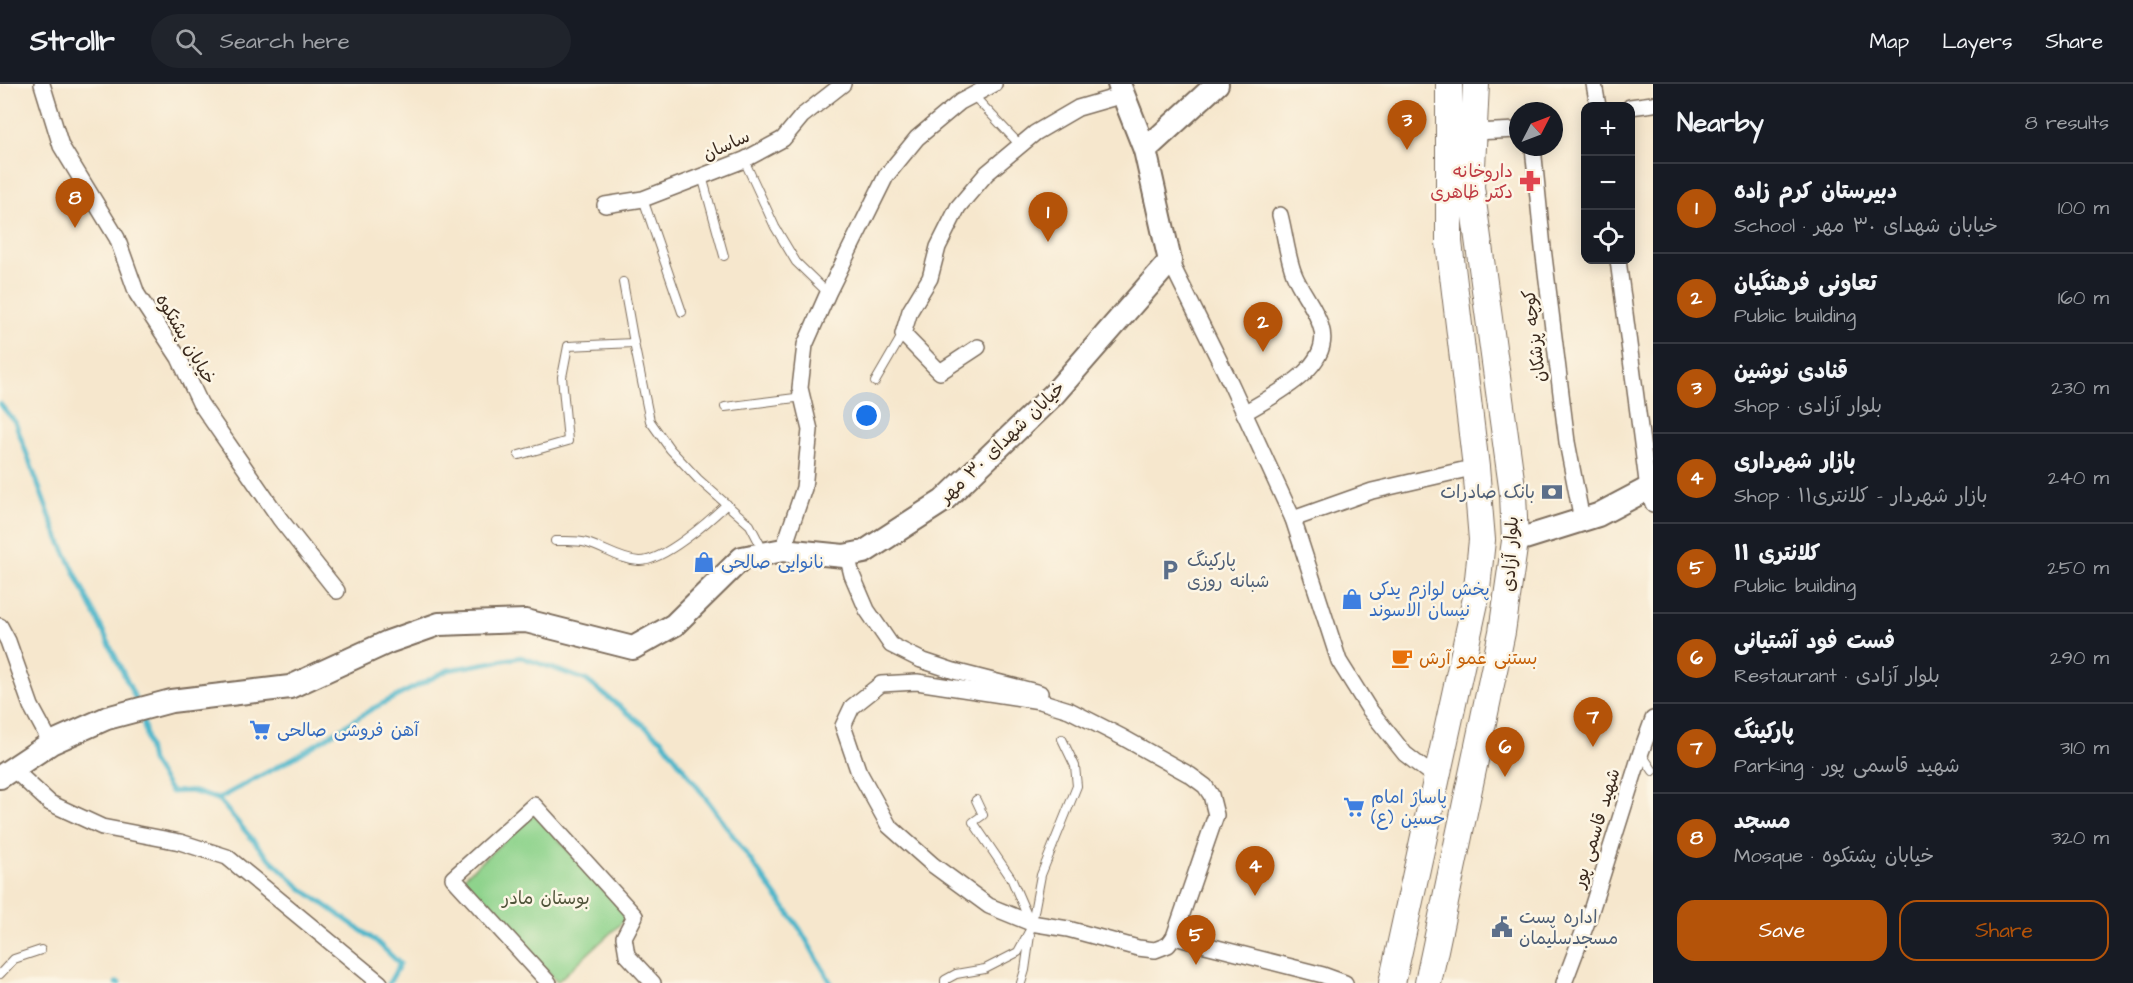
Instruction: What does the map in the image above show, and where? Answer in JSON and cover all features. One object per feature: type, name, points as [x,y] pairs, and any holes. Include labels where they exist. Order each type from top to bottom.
[{"type":"main road","points":[[1145,150],[1217,84]]},
{"type":"main road","name":"بلوار آزادی","points":[[1392,983],[1476,598],[1482,540],[1476,467],[1449,242],[1449,84]]},
{"type":"main road","name":"بلوار آزادی","points":[[1428,983],[1502,632],[1515,542],[1513,494],[1471,188],[1476,84]]},
{"type":"main road","points":[[1121,89],[1145,150],[1170,261]]},
{"type":"main road","name":"خیابان شهدای ۳۰ مهر","points":[[6,773],[51,743],[107,718],[171,701],[290,687],[388,642],[439,624],[526,621],[633,648],[674,625],[742,558],[774,551],[847,555],[864,552],[943,501],[1054,394],[1170,261]]},
{"type":"main road","points":[[1482,540],[1515,542],[1598,515],[1651,493]]},
{"type":"street","name":"خیابان پشتکوه","points":[[42,84],[61,146],[117,238],[137,294],[179,358],[200,404],[280,519],[337,591]]},
{"type":"street","name":"ساسان","points":[[605,204],[643,199],[744,160],[783,139],[802,116],[843,84]]},
{"type":"street","points":[[774,551],[804,488],[810,430],[800,388],[805,345],[828,292],[886,176],[917,138],[960,102],[994,84]]},
{"type":"street","points":[[1594,84],[1597,102]]},
{"type":"street","points":[[978,347],[940,372],[903,334],[910,311],[930,278],[938,247],[958,207],[987,173],[1035,133],[1078,108],[1121,89]]},
{"type":"street","points":[[1635,106],[1653,104]]},
{"type":"street","points":[[1474,132],[1509,130]]},
{"type":"street","name":"کوچه پزشکان","points":[[1534,156],[1567,442],[1582,520]]},
{"type":"street","points":[[1244,413],[1286,387],[1314,364],[1324,344],[1322,327],[1294,273],[1280,215]]},
{"type":"street","points":[[1170,261],[1293,519],[1339,662],[1369,709],[1405,754],[1436,778]]},
{"type":"street","points":[[1619,264],[1651,493]]},
{"type":"street","points":[[1293,519],[1372,491],[1476,467]]},
{"type":"street","points":[[847,555],[852,575],[867,610],[891,645],[921,660],[954,671],[1008,683],[1061,699]]},
{"type":"street","points":[[0,626],[8,641],[31,706],[51,743]]},
{"type":"street","points":[[917,682],[1040,701],[1069,710],[1122,736],[1207,787],[1216,815],[1174,937],[1168,945],[1155,950],[1138,948],[1068,929],[1031,926],[989,906],[933,865],[889,826],[858,770],[843,726],[852,707],[881,684],[917,682]]},
{"type":"street","points":[[1084,710],[1127,731],[1207,787]]},
{"type":"street","name":"شهید قاسمی پور","points":[[1564,983],[1590,914],[1653,719]]},
{"type":"street","points":[[6,773],[50,803],[102,827],[180,842],[227,857],[380,983]]},
{"type":"street","points":[[549,983],[453,878],[534,805],[635,916],[624,937],[627,955],[653,983]]},
{"type":"street","points":[[1174,937],[1322,979],[1345,983]]},
{"type":"lane","points":[[973,95],[1020,145]]},
{"type":"lane","points":[[744,160],[775,227],[796,262],[828,292]]},
{"type":"lane","points":[[702,176],[724,256]]},
{"type":"lane","points":[[643,199],[682,312]]},
{"type":"lane","points":[[623,282],[650,421],[670,449],[698,479],[750,525],[774,551]]},
{"type":"lane","points":[[875,382],[903,334]]},
{"type":"lane","points":[[519,455],[568,441],[562,377],[568,346],[634,343]]},
{"type":"lane","points":[[725,407],[802,397]]},
{"type":"lane","points":[[555,541],[585,542],[613,554],[640,561],[665,553],[700,529],[727,504]]},
{"type":"lane","points":[[1021,983],[1026,970],[1031,926],[1041,875],[1077,786],[1075,766],[1062,739]]},
{"type":"lane","points":[[1641,752],[1653,771]]},
{"type":"lane","points":[[945,983],[945,980],[956,974],[985,969],[1018,952],[1031,926],[1011,878],[973,822],[983,815],[976,800]]},
{"type":"lane","points":[[0,974],[14,959],[41,950]]},
{"type":"green space","name":"بوستان مادر","points":[[535,813],[628,917],[557,982],[463,878]]},
{"type":"waterway","points":[[0,404],[15,422],[56,533],[138,704]]},
{"type":"waterway","points":[[218,799],[297,756],[372,709],[448,670],[521,657],[586,680],[662,740],[800,929],[831,983]]},
{"type":"waterway","points":[[142,715],[151,761],[171,792],[191,791],[218,799],[264,853],[301,888],[376,941],[400,964],[389,983]]},
{"type":"place","name":"قنادی نوشین","points":[[1407,150]]},
{"type":"place","name":"داروخانه دکتر ظاهری","points":[[1530,181]]},
{"type":"place","name":"مسجد","points":[[75,228]]},
{"type":"place","name":"دبیرستان کرم زاده","points":[[1048,242]]},
{"type":"place","name":"تعاونی فرهنگیان","points":[[1263,352]]},
{"type":"place","name":"بانک صادرات","points":[[1552,492]]},
{"type":"place","name":"نانوایی صالحی","points":[[704,562]]},
{"type":"place","name":"پارکینگ شبانه روزی","points":[[1170,570]]},
{"type":"place","name":"پخش لوازم یدکی نیسان الاسوند","points":[[1352,599]]},
{"type":"place","name":"بستنی عمو آرش","points":[[1402,658]]},
{"type":"place","name":"آهن فروشی صالحی","points":[[260,730]]},
{"type":"place","name":"پارکینگ","points":[[1593,747]]},
{"type":"place","name":"فست فود آشتیانی","points":[[1505,777]]},
{"type":"place","name":"پاساژ امام حسین (ع)","points":[[1354,807]]},
{"type":"place","name":"بازار شهرداری","points":[[1255,896]]},
{"type":"place","name":"اداره پست مسجدسلیمان","points":[[1502,927]]},
{"type":"place","name":"کلانتری ۱۱","points":[[1196,965]]}]
